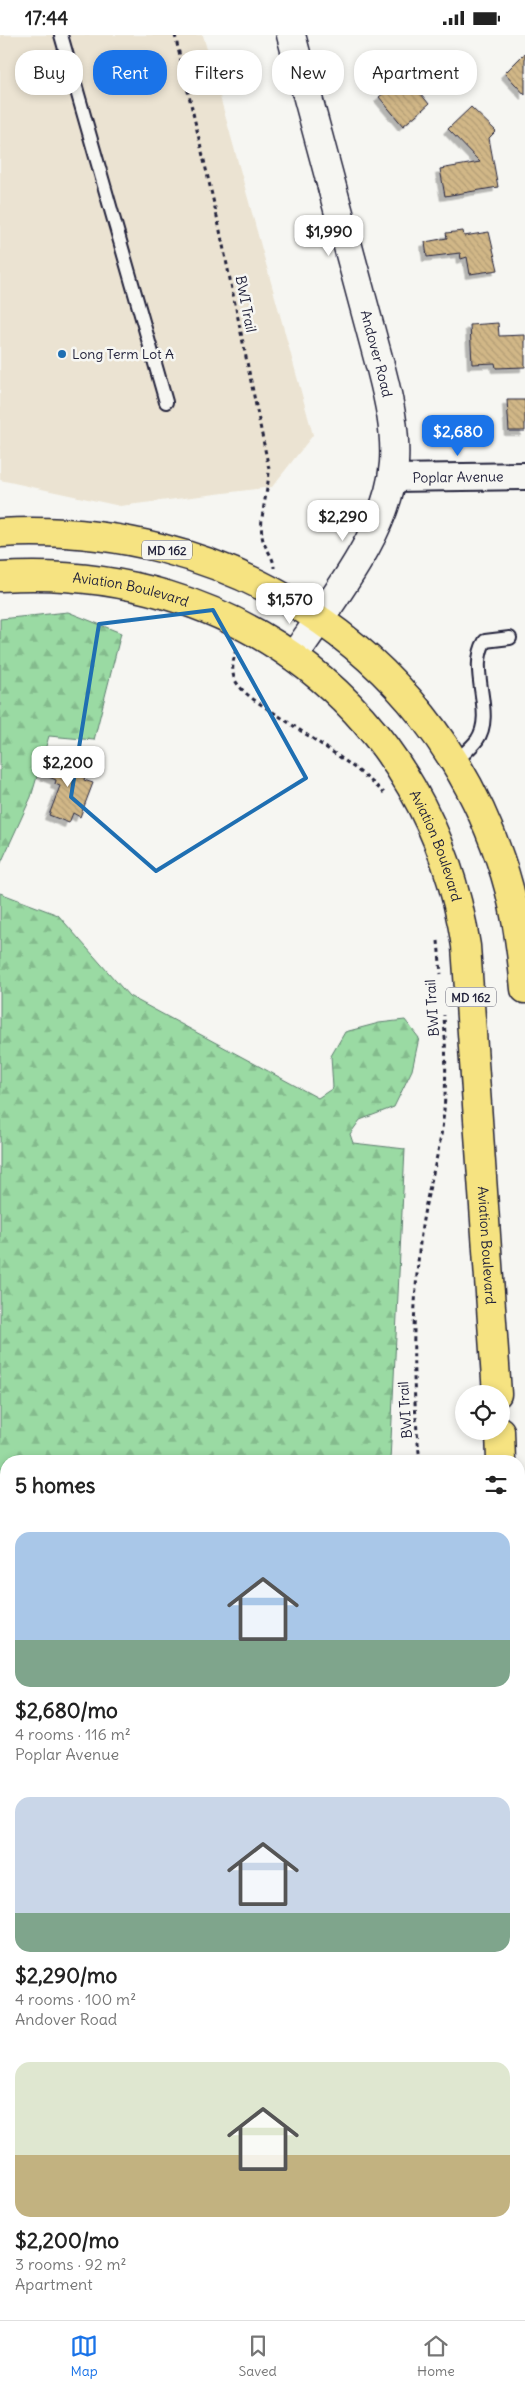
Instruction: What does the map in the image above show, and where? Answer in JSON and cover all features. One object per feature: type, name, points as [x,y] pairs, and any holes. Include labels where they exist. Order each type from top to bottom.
[{"type":"main road","name":"Andover Road","points":[[291,35],[389,401],[394,440],[392,478],[377,523],[344,582],[294,655]]},
{"type":"main road","name":"MD 162","points":[[0,533],[83,534],[130,541],[177,553],[213,565],[267,589],[320,618],[375,664],[416,707],[455,762],[476,800],[501,860],[516,919],[525,989]]},
{"type":"main road","name":"Aviation Boulevard","points":[[0,577],[71,577],[152,591],[189,603],[248,627],[294,655],[319,675],[344,699],[395,761],[422,805],[450,873],[461,910],[471,994],[496,1385]]},
{"type":"main road","points":[[501,1440],[502,1455]]},
{"type":"street","name":"Poplar Avenue","points":[[392,478],[525,476]]},
{"type":"lane","points":[[61,35],[166,401]]},
{"type":"lane","points":[[455,762],[478,739],[484,714],[478,662],[479,650],[485,641],[510,638]]},
{"type":"path","name":"BWI Trail","points":[[175,35],[218,221],[269,469],[269,487],[261,523],[262,537],[273,558],[274,575]]},
{"type":"path","points":[[238,647],[234,655],[232,669],[234,679],[240,687],[260,703],[365,775],[385,795]]},
{"type":"path","name":"BWI Trail","points":[[437,935],[442,976]]},
{"type":"path","name":"BWI Trail","points":[[420,1455],[414,1388],[414,1311],[421,1233],[431,1173],[442,1131],[446,1098],[447,1076],[444,1014]]},
{"type":"highlighted area","points":[[213,610],[306,778],[156,871],[71,797],[99,624]]},
{"type":"shaded area","points":[[0,35],[203,35],[207,50],[177,50],[177,95],[220,95],[313,435],[272,487],[120,506],[0,480]]},
{"type":"green space","points":[[68,612],[121,633],[94,740],[49,736],[31,797],[0,865],[0,619]]},
{"type":"green space","points":[[0,893],[58,915],[129,996],[318,1098],[333,1088],[331,1056],[345,1032],[379,1023],[405,1020],[419,1038],[412,1070],[394,1107],[360,1120],[350,1134],[353,1143],[405,1149],[390,1455],[0,1455]]},
{"type":"building","points":[[525,53],[525,95],[505,73]]},
{"type":"building","points":[[381,95],[422,95],[429,104],[403,126],[379,97]]},
{"type":"building","points":[[471,107],[496,131],[489,138],[498,187],[445,196],[440,169],[480,162],[448,129]]},
{"type":"building","points":[[463,231],[464,236],[489,232],[498,270],[470,274],[467,257],[461,259],[460,253],[427,257],[425,242],[447,238],[446,233]]},
{"type":"building","points":[[498,323],[499,336],[525,335],[525,367],[496,368],[495,363],[472,364],[470,325]]},
{"type":"building","points":[[507,400],[525,400],[525,431],[509,431]]},
{"type":"building","points":[[50,754],[88,769],[84,780],[93,783],[80,817],[73,813],[69,823],[49,815],[60,786],[55,784],[56,780],[42,774]]},
{"type":"place","name":"Long Term Lot A","points":[[62,354]]}]
